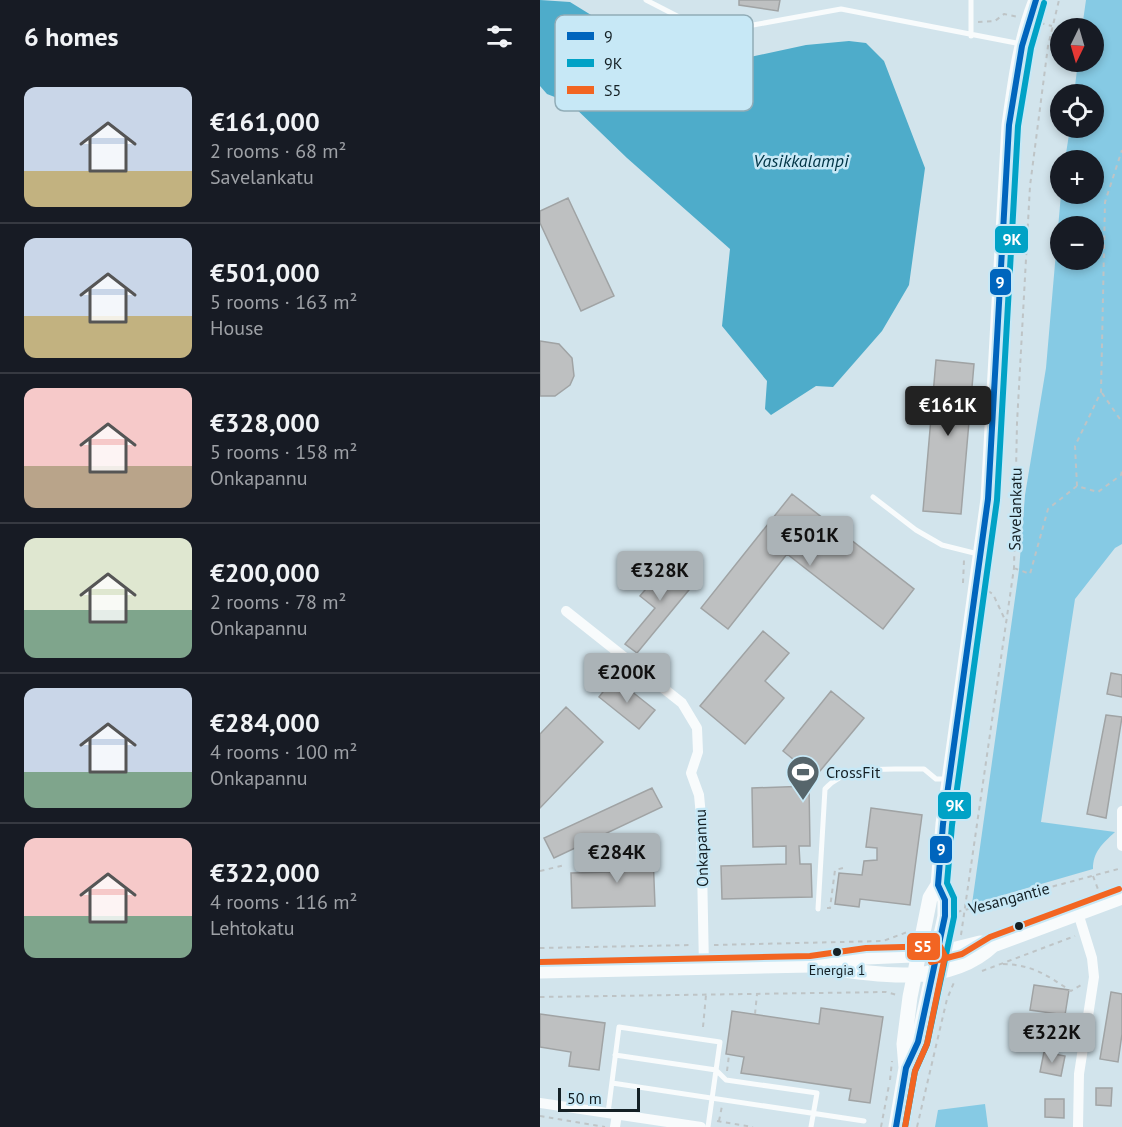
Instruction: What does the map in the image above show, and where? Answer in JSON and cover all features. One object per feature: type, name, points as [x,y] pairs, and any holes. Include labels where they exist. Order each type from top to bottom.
[{"type":"main road","name":"Savelankatu","points":[[906,1068],[904,1044],[910,997],[930,898],[938,885],[981,555],[988,488],[1009,125],[1028,20],[1036,0]]},
{"type":"main road","name":"Savelankatu","points":[[906,1068],[918,1042],[945,916],[945,900],[938,885]]},
{"type":"main road","points":[[811,965],[866,974],[916,975],[956,967],[984,954],[993,945],[1122,897]]},
{"type":"main road","points":[[540,971],[811,965],[866,957],[936,954],[980,943],[993,945]]},
{"type":"main road","points":[[896,1127],[906,1068]]},
{"type":"street","name":"Onkapannu","points":[[566,611],[682,703],[697,728],[698,752],[691,773],[699,795],[702,816],[704,968]]},
{"type":"street","points":[[1122,811],[1122,846]]},
{"type":"street","points":[[1078,913],[1092,958],[1094,977],[1078,1074],[1078,1127]]},
{"type":"street","points":[[540,1103],[701,1127]]},
{"type":"street","points":[[612,1114],[615,1127]]},
{"type":"lane","points":[[646,0],[675,15]]},
{"type":"lane","points":[[971,0],[971,36]]},
{"type":"lane","points":[[753,25],[841,9],[971,36],[1023,44]]},
{"type":"lane","points":[[873,497],[916,530],[942,545],[981,555]]},
{"type":"lane","points":[[818,909],[825,789],[833,780],[849,772],[924,769],[936,779],[950,779]]},
{"type":"lane","points":[[612,1114],[612,1083],[619,1028],[720,1042],[708,1127]]},
{"type":"lane","points":[[615,1054],[716,1070],[726,1080],[817,1093],[811,1127]]},
{"type":"lane","points":[[612,1083],[864,1121]]},
{"type":"path","name":"Savelankatu","points":[[1054,18],[1059,0]]},
{"type":"path","points":[[971,22],[995,21],[1004,14],[1050,26]]},
{"type":"path","name":"Savelankatu","points":[[966,909],[1014,568],[1017,423],[1030,186],[1050,41]]},
{"type":"path","points":[[1077,486],[1075,446],[1101,392],[1105,202],[1122,150]]},
{"type":"path","points":[[1101,392],[1122,422]]},
{"type":"path","points":[[1077,486],[1098,492],[1121,475],[1122,471]]},
{"type":"path","points":[[1014,568],[1030,574],[1048,509],[1077,486]]},
{"type":"path","points":[[540,872],[565,865]]},
{"type":"path","points":[[818,909],[830,908],[835,870],[847,867]]},
{"type":"path","name":"Vesangantie","points":[[945,916],[1122,868]]},
{"type":"path","points":[[540,948],[883,941],[926,924]]},
{"type":"path","points":[[982,971],[1085,933]]},
{"type":"path","points":[[1022,956],[1024,965]]},
{"type":"path","points":[[1002,964],[1024,965],[1038,970],[1071,991],[1094,977]]},
{"type":"path","points":[[954,982],[963,978]]},
{"type":"path","points":[[540,997],[886,992],[910,997]]},
{"type":"path","points":[[754,1014],[757,994]]},
{"type":"path","points":[[703,1027],[706,995]]},
{"type":"path","points":[[917,1127],[947,999],[927,996]]},
{"type":"path","points":[[540,1116],[607,1127]]},
{"type":"shaded area","points":[[1086,0],[1122,0],[1122,544],[1115,548],[1075,599],[1041,822],[1115,832],[1099,849],[1093,869],[972,904],[1019,570],[1025,495],[1046,368],[1054,270],[1104,270],[1104,216],[1059,216],[1060,204],[1104,204],[1104,150],[1067,150],[1068,138],[1104,138],[1104,84],[1075,84],[1077,72],[1104,72],[1104,18],[1083,18]]},
{"type":"shaded area","points":[[985,1104],[988,1127],[935,1127],[938,1110]]},
{"type":"water","name":"Vasikkalampi","points":[[540,0],[570,2],[591,15],[555,15],[555,97],[547,94],[540,86]]},
{"type":"water","name":"Vasikkalampi","points":[[849,41],[866,43],[884,61],[925,168],[909,285],[882,331],[833,387],[816,386],[771,415],[765,409],[767,381],[722,326],[730,249],[627,158],[578,111],[753,111],[753,56],[806,45]]},
{"type":"building","points":[[739,0],[780,0],[778,11],[739,5]]},
{"type":"building","points":[[568,198],[614,296],[581,311],[540,223],[540,211]]},
{"type":"building","points":[[540,341],[559,344],[572,358],[574,376],[570,385],[555,396],[540,396]]},
{"type":"building","points":[[936,360],[974,364],[961,514],[923,511]]},
{"type":"building","points":[[792,494],[914,589],[883,629],[787,554],[728,629],[701,608]]},
{"type":"building","points":[[672,558],[682,566],[677,572],[693,585],[637,653],[625,644],[655,608],[640,596]]},
{"type":"building","points":[[763,631],[789,653],[765,681],[784,698],[745,744],[700,706]]},
{"type":"building","points":[[1111,673],[1122,675],[1122,697],[1107,694]]},
{"type":"building","points":[[610,683],[617,688],[621,683],[655,710],[639,729],[599,697]]},
{"type":"building","points":[[831,691],[864,718],[815,777],[783,751]]},
{"type":"building","points":[[566,707],[603,742],[540,808],[540,734]]},
{"type":"building","points":[[1106,715],[1122,717],[1106,818],[1087,814]]},
{"type":"building","points":[[809,786],[810,846],[799,846],[800,864],[811,864],[812,897],[722,899],[721,866],[786,864],[786,846],[753,847],[752,788]]},
{"type":"building","points":[[652,788],[662,807],[554,858],[544,838]]},
{"type":"building","points":[[871,808],[922,815],[910,905],[860,899],[859,907],[835,904],[839,873],[862,875],[864,861],[877,860],[877,848],[866,847]]},
{"type":"building","points":[[653,855],[655,906],[572,908],[571,873],[610,872],[610,856]]},
{"type":"building","points":[[1034,985],[1069,990],[1065,1015],[1030,1010]]},
{"type":"building","points":[[1111,992],[1122,994],[1122,1034],[1118,1062],[1100,1059]]},
{"type":"building","points":[[821,1008],[883,1017],[870,1103],[849,1100],[851,1089],[741,1073],[744,1057],[726,1054],[732,1011],[819,1024]]},
{"type":"building","points":[[540,1014],[605,1023],[599,1070],[569,1066],[571,1052],[540,1047]]},
{"type":"building","points":[[1030,1037],[1044,1039],[1042,1051],[1029,1049]]},
{"type":"building","points":[[1044,1052],[1065,1056],[1061,1076],[1040,1072]]},
{"type":"building","points":[[1096,1088],[1112,1088],[1111,1106],[1096,1105]]},
{"type":"building","points":[[1045,1099],[1064,1099],[1064,1118],[1045,1117]]},
{"type":"transit line","name":"9","points":[[896,1127],[906,1068],[918,1042],[945,916],[945,900],[938,885],[943,824],[988,499],[1009,125],[1022,46],[1036,0]]},
{"type":"transit line","name":"9K","points":[[905,1127],[915,1071],[927,1044],[954,917],[954,898],[947,883],[952,825],[997,500],[1018,126],[1031,48],[1044,3]]},
{"type":"transit line","name":"S5","points":[[931,962],[962,954],[990,937],[1119,889]]},
{"type":"transit line","name":"S5","points":[[540,962],[810,956],[866,948],[940,946],[945,956],[927,1044],[915,1071],[905,1127]]},
{"type":"place","name":"CrossFit","points":[[803,801]]},
{"type":"place","name":"Energia 1","points":[[837,952]]}]
